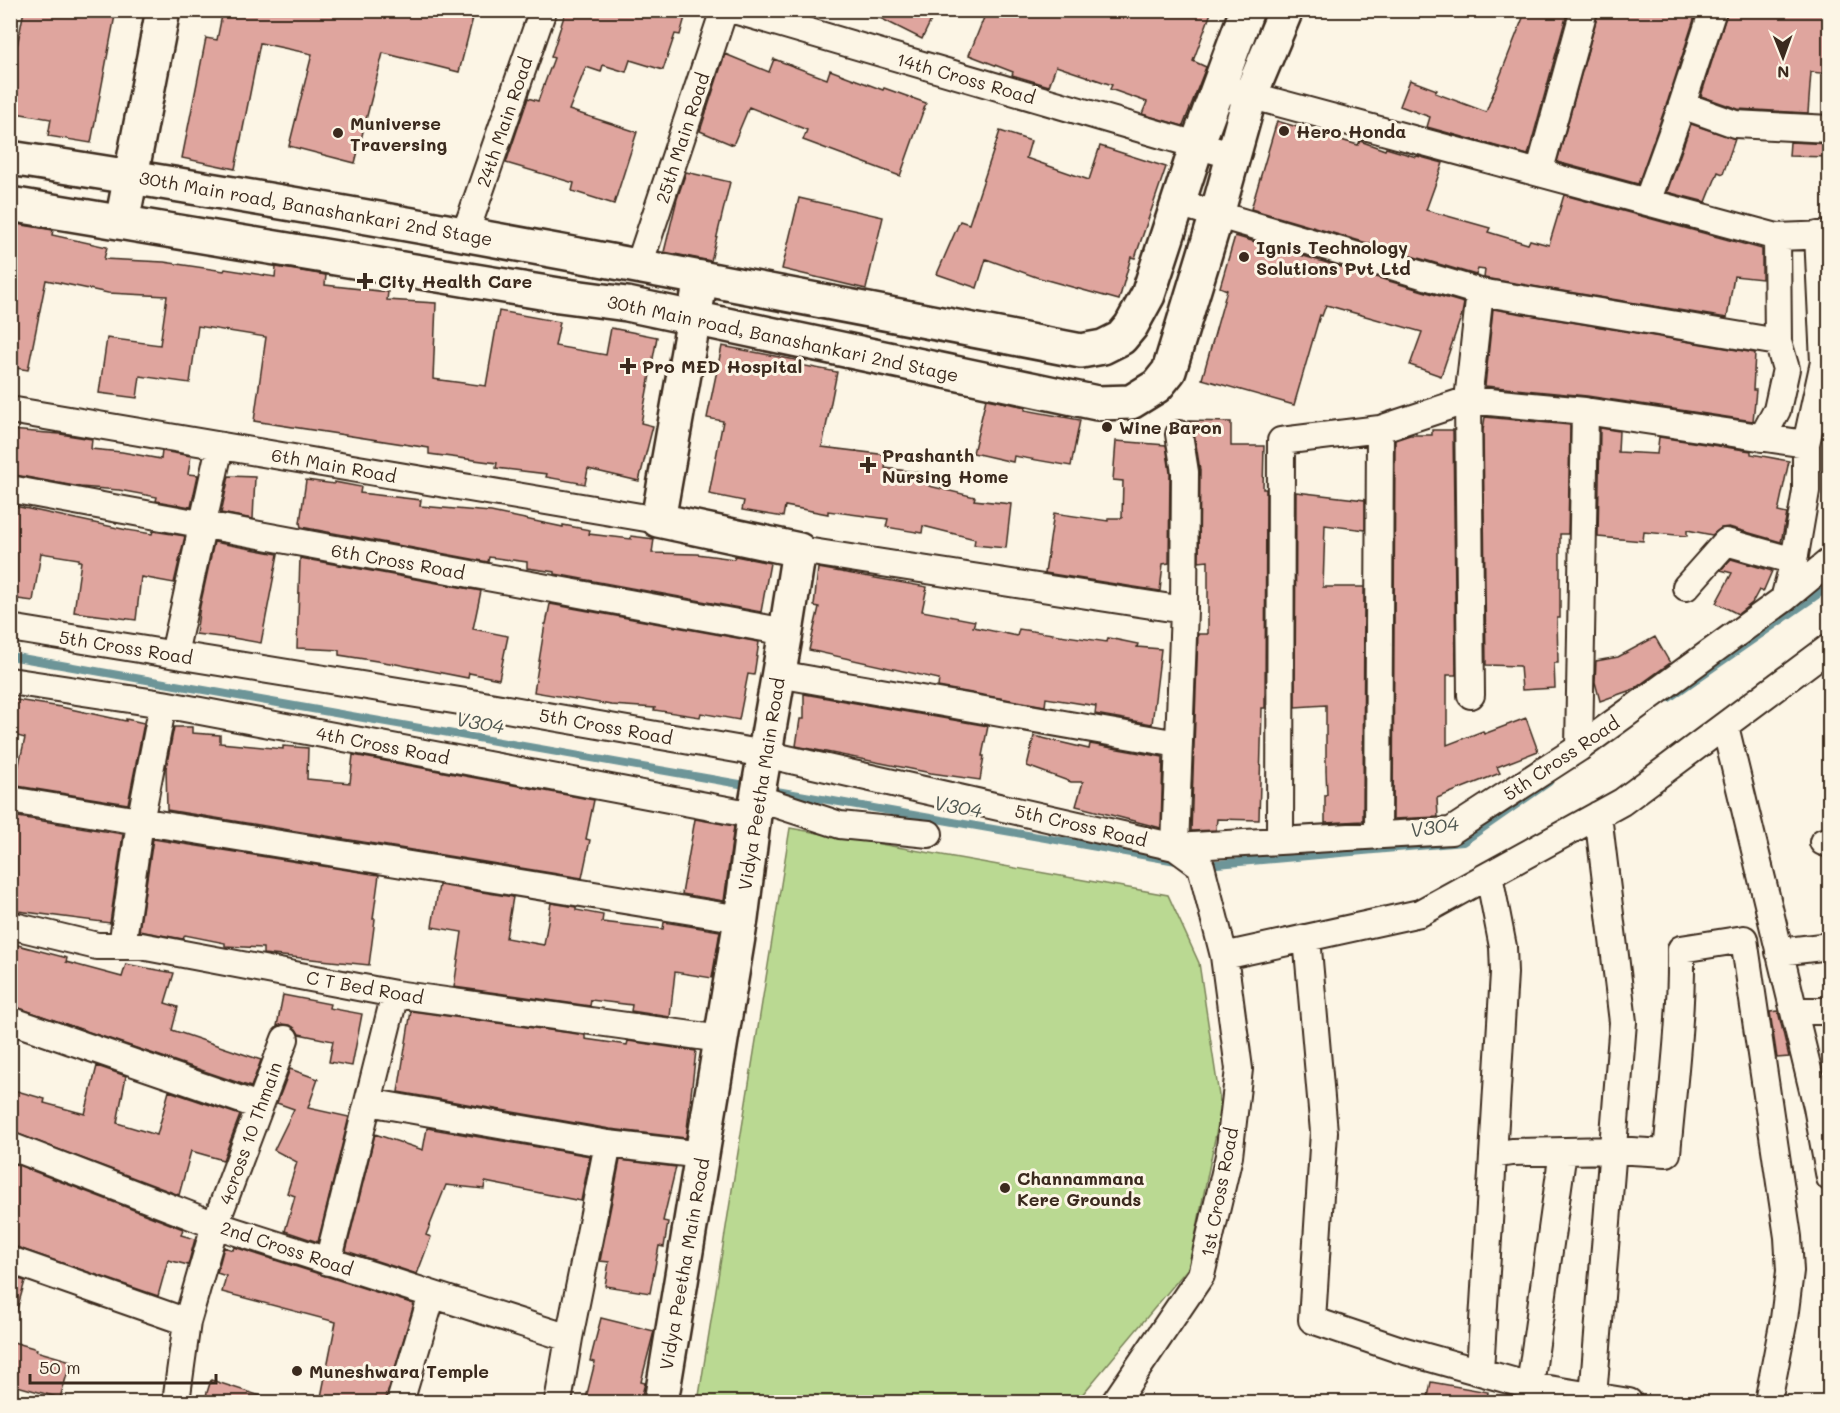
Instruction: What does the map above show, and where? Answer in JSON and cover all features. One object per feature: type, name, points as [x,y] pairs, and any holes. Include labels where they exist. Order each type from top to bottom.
[{"type":"main road","points":[[122,222],[163,10]]},
{"type":"main road","name":"30th Main road, Banashankari 2nd Stage","points":[[10,158],[465,234],[1081,351],[1103,347],[1121,338],[1131,326],[1148,294],[1197,145],[1247,10]]},
{"type":"main road","name":"30th Main road, Banashankari 2nd Stage","points":[[10,204],[559,295],[627,304],[1097,404],[1131,402],[1157,386],[1168,388],[1168,371],[1217,214],[1250,96],[1286,10]]},
{"type":"main road","points":[[701,278],[658,520],[799,550]]},
{"type":"main road","name":"Vidya Peetha Main Road","points":[[661,1402],[703,1155],[741,919],[759,788],[799,550]]},
{"type":"street","name":"24th Main Road","points":[[465,234],[543,10]]},
{"type":"street","name":"25th Main Road","points":[[639,266],[724,10]]},
{"type":"street","name":"14th Cross Road","points":[[734,10],[1234,156]]},
{"type":"street","points":[[1539,173],[1584,10]]},
{"type":"street","points":[[1647,202],[1683,105],[1713,10]]},
{"type":"street","points":[[1219,87],[1777,237],[1824,235],[1824,362],[1806,444],[1806,491],[1794,561],[1784,599]]},
{"type":"street","points":[[1683,105],[1735,124],[1830,129]]},
{"type":"street","points":[[1178,203],[1480,292],[1778,342]]},
{"type":"street","points":[[1761,438],[1777,410],[1786,369],[1778,342],[1777,237]]},
{"type":"street","points":[[1471,695],[1468,400],[1480,292]]},
{"type":"street","points":[[1280,841],[1281,441],[1380,429],[1468,400],[1585,411],[1806,444]]},
{"type":"street","name":"6th Main Road","points":[[10,410],[658,520]]},
{"type":"street","points":[[1579,748],[1585,411]]},
{"type":"street","points":[[1378,835],[1380,429]]},
{"type":"street","points":[[1175,847],[1184,610],[1185,472],[1179,434]]},
{"type":"street","points":[[174,654],[220,446]]},
{"type":"street","name":"6th Cross Road","points":[[10,489],[786,632]]},
{"type":"street","points":[[1686,587],[1726,542],[1794,561]]},
{"type":"street","points":[[799,550],[1184,610]]},
{"type":"street","name":"5th Cross Road","points":[[10,628],[472,703],[759,788],[1175,847],[1451,831],[1579,748],[1784,599],[1830,561]]},
{"type":"street","points":[[1224,956],[1420,913],[1622,802],[1830,647]]},
{"type":"street","points":[[778,674],[1178,744]]},
{"type":"street","name":"4th Cross Road","points":[[10,681],[759,788]]},
{"type":"street","points":[[122,946],[141,822],[163,704]]},
{"type":"street","points":[[1725,726],[1794,1011],[1823,1107],[1830,1178]]},
{"type":"street","points":[[759,788],[840,825],[930,834]]},
{"type":"street","points":[[10,800],[741,919]]},
{"type":"street","points":[[1593,1397],[1623,1022],[1598,815]]},
{"type":"street","name":"1st Cross Road","points":[[1115,1402],[1201,1275],[1229,1156],[1239,1069],[1224,956],[1201,866],[1175,847]]},
{"type":"street","points":[[1480,1371],[1504,973],[1503,947],[1489,875]]},
{"type":"street","name":"C T Bed Road","points":[[10,925],[97,946],[141,946],[395,994],[721,1039]]},
{"type":"street","points":[[1307,938],[1324,1132],[1312,1320],[1398,1349],[1480,1371],[1544,1393],[1629,1402]]},
{"type":"street","points":[[1493,1155],[1512,1152],[1613,1150],[1667,1153],[1682,995],[1681,949],[1744,939],[1790,1270],[1784,1319],[1768,1402]]},
{"type":"street","points":[[1779,952],[1830,946]]},
{"type":"street","points":[[328,1262],[395,994]]},
{"type":"street","points":[[1794,1011],[1830,1011]]},
{"type":"street","points":[[10,1020],[259,1106]]},
{"type":"street","name":"4cross 10 Thmain","points":[[176,1402],[187,1322],[216,1226],[285,1039]]},
{"type":"street","points":[[368,1102],[608,1144],[703,1155]]},
{"type":"street","points":[[558,1402],[608,1144]]},
{"type":"street","name":"2nd Cross Road","points":[[10,1146],[216,1226],[569,1338]]},
{"type":"street","points":[[1544,1393],[1563,1151]]},
{"type":"street","points":[[10,1260],[187,1322]]},
{"type":"street","points":[[400,1402],[432,1295]]},
{"type":"green space","name":"Channammana Kere Grounds","points":[[790,828],[1168,895],[1199,963],[1221,1109],[1189,1267],[1076,1402],[698,1402]]},
{"type":"building","points":[[24,10],[116,10],[91,143],[48,136],[51,119],[10,112],[10,83]]},
{"type":"building","points":[[223,10],[475,10],[459,72],[383,53],[355,163],[289,146],[312,54],[260,43],[235,169],[182,158],[206,38],[217,40]]},
{"type":"building","points":[[566,10],[687,10],[680,35],[675,34],[663,70],[630,60],[626,72],[603,65],[601,72],[586,67],[569,110],[637,132],[614,204],[572,191],[574,183],[506,163],[528,98],[538,101],[554,58],[551,57]]},
{"type":"building","points":[[864,10],[936,10],[922,39]]},
{"type":"building","points":[[987,10],[1212,10],[1193,61],[1206,67],[1183,126],[1142,114],[1147,102],[1110,89],[1112,85],[1056,66],[1049,86],[1012,75],[1013,72],[969,55]]},
{"type":"building","points":[[1526,10],[1568,10],[1528,155],[1427,127],[1430,117],[1400,106],[1410,80],[1437,90],[1435,93],[1486,112]]},
{"type":"building","points":[[1599,10],[1697,10],[1638,184],[1557,162]]},
{"type":"building","points":[[1728,10],[1830,10],[1830,74],[1811,72],[1808,113],[1738,109],[1701,96]]},
{"type":"building","points":[[725,54],[769,72],[774,59],[827,79],[830,70],[926,103],[900,176],[803,140],[807,130],[749,107],[733,145],[700,131]]},
{"type":"building","points":[[1277,121],[1358,145],[1360,141],[1385,150],[1386,148],[1443,163],[1426,210],[1490,228],[1488,232],[1528,244],[1530,240],[1549,245],[1564,195],[1762,249],[1762,279],[1734,276],[1727,318],[1484,278],[1485,270],[1478,269],[1476,275],[1251,209]]},
{"type":"building","points":[[1691,124],[1735,139],[1723,174],[1718,172],[1706,202],[1667,192]]},
{"type":"building","points":[[1000,131],[1031,141],[1026,158],[1089,180],[1100,146],[1166,167],[1135,258],[1131,257],[1119,300],[1036,277],[986,259],[977,288],[937,274],[960,221],[969,224]]},
{"type":"building","points":[[1790,142],[1830,144],[1830,157],[1789,156]]},
{"type":"building","points":[[686,172],[730,182],[711,261],[664,252]]},
{"type":"building","points":[[799,198],[883,217],[866,289],[782,269]]},
{"type":"building","points":[[10,223],[53,230],[52,235],[107,247],[104,259],[164,262],[275,277],[276,267],[326,275],[325,285],[388,292],[387,300],[436,303],[433,379],[486,386],[499,311],[560,322],[555,346],[606,355],[611,328],[657,337],[641,423],[653,426],[639,481],[588,469],[585,484],[546,477],[547,474],[496,468],[497,463],[429,454],[429,448],[254,421],[266,337],[198,326],[190,383],[140,376],[137,398],[99,393],[107,338],[160,345],[167,296],[108,293],[46,280],[28,370],[10,367]]},
{"type":"building","points":[[1235,236],[1464,303],[1441,376],[1410,365],[1422,332],[1326,305],[1322,316],[1320,315],[1294,405],[1202,379],[1227,290],[1220,287]]},
{"type":"building","points":[[1493,309],[1755,353],[1753,390],[1756,390],[1753,421],[1587,396],[1485,386]]},
{"type":"building","points":[[722,346],[801,361],[800,365],[837,372],[822,447],[887,455],[885,468],[931,474],[929,486],[975,497],[974,500],[1011,504],[1006,548],[974,545],[975,539],[923,526],[922,533],[886,527],[888,519],[828,511],[828,514],[785,506],[783,517],[742,510],[744,501],[709,494],[723,421],[707,418]]},
{"type":"building","points":[[986,399],[1026,407],[1025,410],[1080,420],[1071,466],[1014,456],[1013,462],[973,453]]},
{"type":"building","points":[[1485,417],[1570,425],[1568,534],[1560,534],[1560,618],[1557,618],[1558,663],[1554,663],[1555,688],[1522,690],[1520,666],[1486,665],[1483,430]]},
{"type":"building","points":[[1189,421],[1231,422],[1231,446],[1264,446],[1263,489],[1266,489],[1265,708],[1262,708],[1259,820],[1217,819],[1216,830],[1191,831],[1198,634],[1208,634],[1208,561],[1199,562],[1200,470],[1194,432]]},
{"type":"building","points":[[1600,428],[1619,431],[1618,452],[1657,454],[1659,437],[1751,451],[1751,454],[1789,461],[1778,512],[1787,514],[1781,542],[1729,527],[1721,528],[1712,535],[1687,530],[1687,536],[1644,532],[1643,541],[1598,537]]},
{"type":"building","points":[[10,430],[92,439],[91,449],[161,459],[162,451],[191,456],[188,474],[198,475],[191,507],[156,501],[157,497],[119,490],[80,487],[10,474]]},
{"type":"building","points":[[1432,430],[1453,430],[1456,675],[1447,675],[1447,745],[1526,718],[1538,751],[1497,767],[1500,773],[1437,798],[1438,817],[1393,819],[1395,440],[1410,435],[1432,435]]},
{"type":"building","points":[[1116,441],[1166,445],[1170,473],[1169,563],[1163,564],[1160,591],[1045,573],[1054,513],[1108,521],[1108,518],[1122,518],[1123,481],[1113,480]]},
{"type":"building","points":[[229,476],[255,477],[253,519],[221,513]]},
{"type":"building","points":[[306,480],[361,487],[360,493],[421,500],[420,506],[491,512],[563,527],[563,525],[590,530],[589,534],[654,539],[652,553],[697,554],[734,559],[735,556],[770,563],[761,612],[555,574],[555,572],[527,568],[527,562],[489,557],[488,562],[301,527]]},
{"type":"building","points":[[1296,492],[1365,500],[1365,530],[1325,525],[1323,587],[1364,587],[1363,821],[1325,823],[1326,705],[1295,707]]},
{"type":"building","points":[[10,505],[127,530],[185,536],[174,583],[141,577],[136,620],[74,612],[81,561],[41,553],[33,601],[10,598]]},
{"type":"building","points":[[214,542],[278,554],[261,643],[196,634]]},
{"type":"building","points":[[300,558],[481,591],[473,629],[508,636],[499,679],[469,673],[468,678],[339,655],[339,650],[297,648]]},
{"type":"building","points":[[1731,559],[1772,571],[1763,592],[1759,590],[1752,603],[1738,614],[1716,603],[1732,573],[1721,570]]},
{"type":"building","points":[[818,568],[927,587],[922,611],[975,621],[973,627],[1017,636],[1019,629],[1107,642],[1108,638],[1138,644],[1137,647],[1161,649],[1152,724],[1095,714],[1096,706],[1046,698],[1045,706],[938,687],[939,679],[809,650],[819,607],[814,606]]},
{"type":"building","points":[[550,604],[759,642],[754,675],[748,674],[739,720],[701,713],[700,717],[654,710],[655,708],[611,705],[534,692]]},
{"type":"building","points":[[1655,637],[1670,663],[1634,689],[1600,701],[1595,682],[1596,661],[1618,657]]},
{"type":"building","points":[[804,694],[988,726],[980,780],[931,773],[796,746],[800,719],[804,719]]},
{"type":"building","points":[[10,699],[144,723],[128,804],[17,786],[15,782],[25,738],[10,734]]},
{"type":"building","points":[[174,727],[192,727],[192,733],[220,735],[220,743],[283,749],[283,746],[308,748],[307,779],[350,783],[353,755],[594,800],[586,839],[590,840],[582,878],[167,810],[166,768]]},
{"type":"building","points":[[1034,736],[1089,749],[1090,744],[1163,757],[1161,828],[1076,806],[1083,782],[1071,782],[1027,766]]},
{"type":"building","points":[[12,816],[123,834],[110,923],[10,910]]},
{"type":"building","points":[[695,819],[734,826],[724,901],[682,894]]},
{"type":"building","points":[[153,839],[379,875],[369,965],[263,954],[263,948],[225,946],[225,943],[185,935],[183,939],[139,931]]},
{"type":"building","points":[[439,885],[513,897],[506,938],[544,945],[551,903],[603,915],[602,922],[663,929],[664,922],[720,931],[712,978],[675,972],[670,1017],[631,1011],[632,1005],[591,1000],[590,1006],[454,987],[462,932],[432,927]]},
{"type":"building","points":[[10,943],[67,958],[66,962],[122,977],[126,964],[174,973],[165,1003],[178,1007],[172,1030],[261,1060],[251,1087],[10,1005]]},
{"type":"building","points":[[283,995],[330,1004],[329,1008],[362,1014],[352,1066],[329,1062],[333,1041],[299,1034],[290,1025],[277,1026]]},
{"type":"building","points":[[411,1011],[585,1035],[585,1039],[627,1045],[628,1041],[696,1051],[686,1138],[610,1129],[398,1092]]},
{"type":"building","points":[[1778,1011],[1789,1057],[1777,1058],[1770,1012]]},
{"type":"building","points":[[97,1066],[126,1076],[117,1123],[157,1135],[169,1091],[240,1115],[223,1160],[191,1151],[179,1195],[10,1131],[10,1089],[45,1099],[44,1103],[85,1114]]},
{"type":"building","points":[[290,1069],[318,1079],[308,1108],[349,1117],[318,1242],[285,1231],[295,1196],[287,1193],[297,1162],[274,1150],[294,1109],[277,1103]]},
{"type":"building","points":[[427,1128],[590,1156],[581,1201],[485,1182],[484,1189],[446,1185],[426,1235],[431,1237],[417,1274],[346,1251],[375,1134],[423,1150]]},
{"type":"building","points":[[620,1160],[676,1167],[663,1221],[668,1222],[664,1247],[659,1246],[650,1293],[605,1286],[609,1262],[600,1261]]},
{"type":"building","points":[[10,1162],[183,1229],[181,1235],[195,1239],[188,1265],[168,1260],[158,1296],[10,1245]]},
{"type":"building","points":[[224,1247],[233,1250],[234,1247],[414,1304],[385,1402],[320,1402],[336,1322],[222,1292],[226,1276],[217,1273]]},
{"type":"building","points":[[10,1276],[25,1281],[16,1313],[10,1312]]},
{"type":"building","points":[[601,1318],[654,1331],[641,1382],[645,1383],[640,1402],[585,1402],[595,1362],[590,1361]]},
{"type":"building","points":[[10,1341],[71,1361],[60,1398],[10,1384]]},
{"type":"building","points":[[211,1380],[267,1398],[266,1402],[204,1402]]},
{"type":"building","points":[[1431,1382],[1488,1392],[1487,1402],[1427,1402]]},
{"type":"waterway","name":"V304","points":[[1669,698],[1830,586]]},
{"type":"waterway","name":"V304","points":[[10,656],[751,786]]},
{"type":"waterway","name":"V304","points":[[1206,865],[1463,842],[1549,782]]},
{"type":"waterway","name":"V304","points":[[765,789],[1182,862]]},
{"type":"place","name":"Hero Honda","points":[[1284,131]]},
{"type":"place","name":"Muniverse Traversing","points":[[338,133]]},
{"type":"place","name":"Ignis Technology Solutions Pvt Ltd","points":[[1244,257]]},
{"type":"place","name":"City Health Care","points":[[365,281]]},
{"type":"place","name":"Pro MED Hospital","points":[[628,366]]},
{"type":"place","name":"Wine Baron","points":[[1107,427]]},
{"type":"place","name":"Prashanth Nursing Home","points":[[868,465]]},
{"type":"place","name":"Channammana Kere Grounds","points":[[1005,1188]]},
{"type":"place","name":"Muneshwara Temple","points":[[297,1371]]}]
